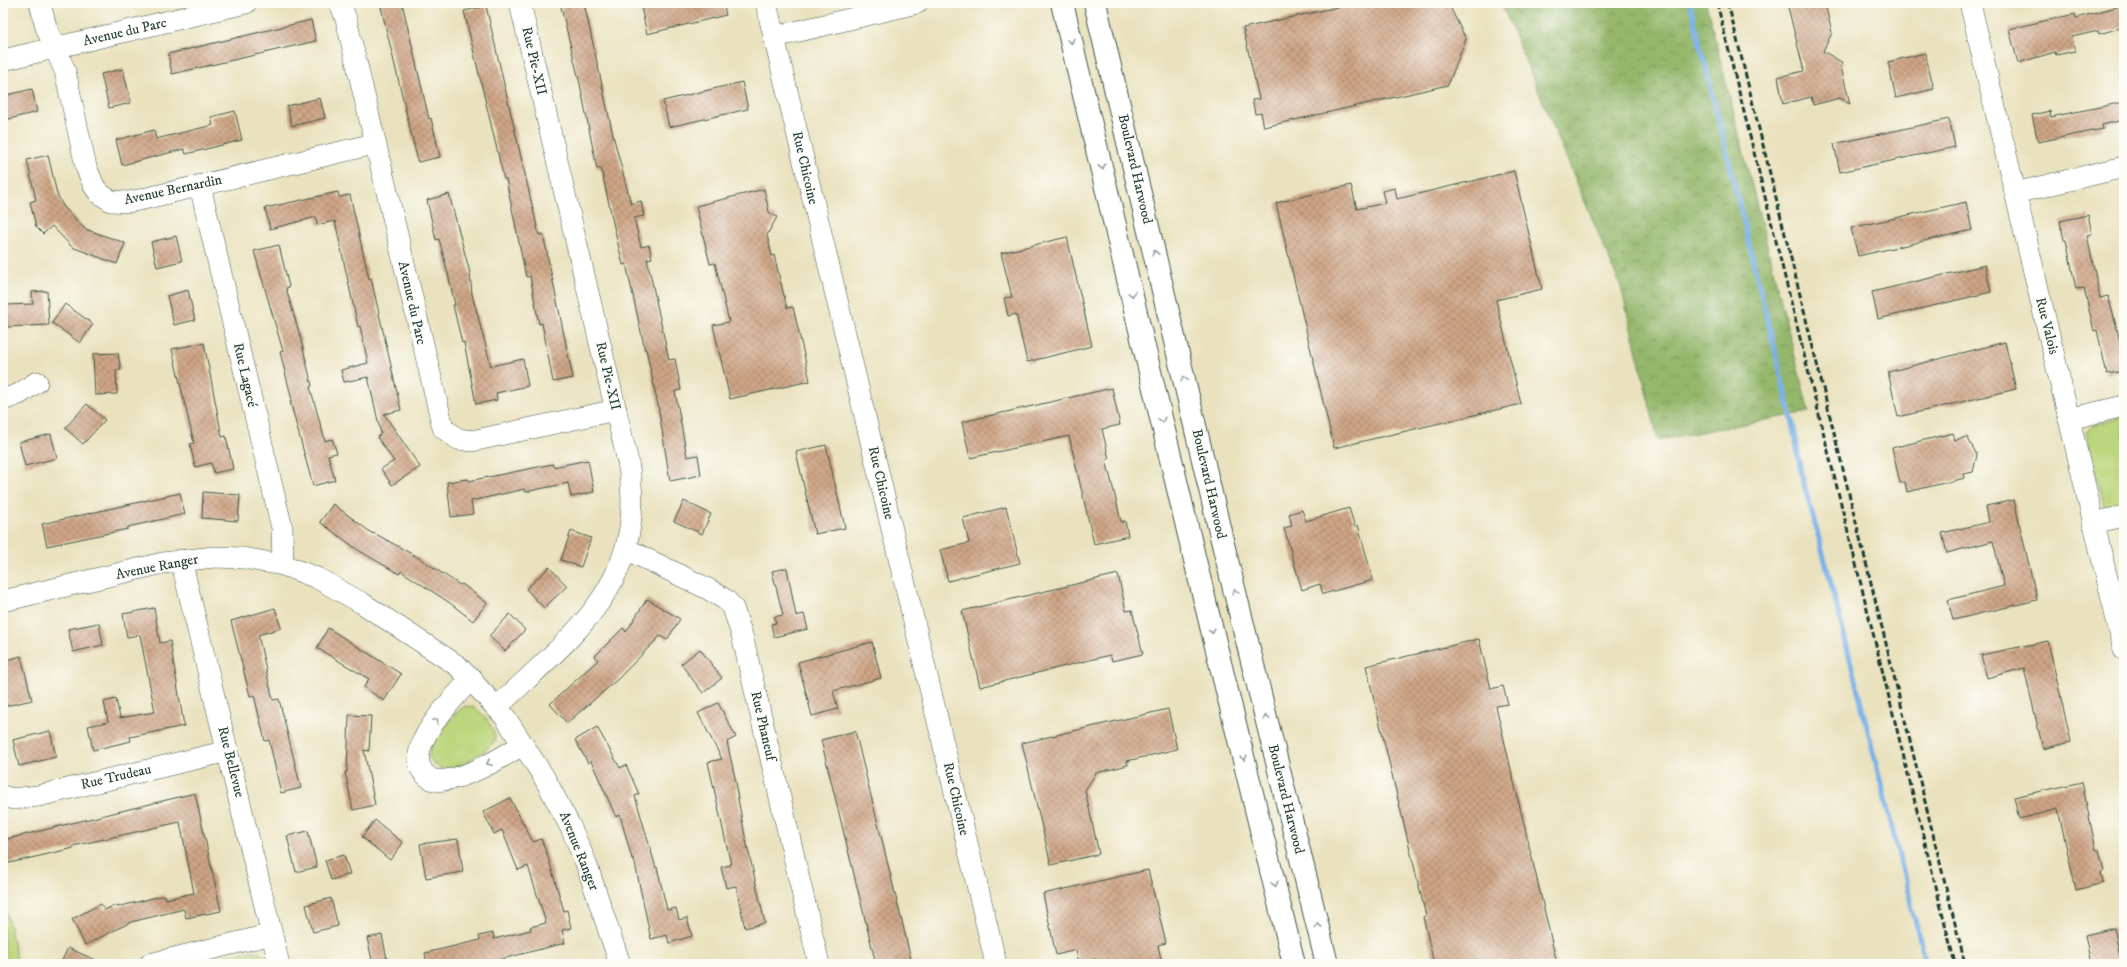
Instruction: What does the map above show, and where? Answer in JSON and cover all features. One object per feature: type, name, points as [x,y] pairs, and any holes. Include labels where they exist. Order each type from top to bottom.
[{"type":"highway","points":[[1062,3],[1198,577],[1294,964]]},
{"type":"highway","name":"Boulevard Harwood","points":[[1095,3],[1220,533],[1327,964]]},
{"type":"street","name":"Avenue Bernardin","points":[[40,3],[46,27],[65,71],[86,167],[92,182],[99,193],[111,200],[128,202],[374,144]]},
{"type":"street","name":"Avenue du Parc","points":[[3,60],[246,3]]},
{"type":"street","name":"Avenue du Parc","points":[[340,3],[346,19],[374,144],[443,428],[458,439],[472,441],[616,410]]},
{"type":"street","name":"Rue Pie-XII","points":[[497,707],[591,614],[608,591],[626,549],[632,514],[631,478],[520,3]]},
{"type":"street","name":"Rue Chicoine","points":[[766,3],[996,964]]},
{"type":"street","points":[[774,37],[917,3]]},
{"type":"street","name":"Rue Valois","points":[[1970,3],[2124,650]]},
{"type":"street","points":[[2014,193],[2124,167]]},
{"type":"street","name":"Rue Lagacé","points":[[200,186],[282,528],[283,565]]},
{"type":"street","points":[[3,400],[19,394],[37,382]]},
{"type":"street","points":[[2069,419],[2124,406]]},
{"type":"street","points":[[2094,523],[2124,516]]},
{"type":"street","name":"Rue Phaneuf","points":[[626,549],[718,594],[733,608],[742,635],[818,964]]},
{"type":"street","name":"Avenue Ranger","points":[[3,601],[181,560],[207,557],[243,558],[283,565],[317,578],[362,603],[439,652],[472,678],[497,707],[523,744],[553,793],[576,839],[620,964]]},
{"type":"street","name":"Rue Bellevue","points":[[181,560],[279,964]]},
{"type":"street","points":[[472,678],[424,737],[418,753],[418,763],[422,770],[433,780],[448,780],[505,755],[523,744]]},
{"type":"street","name":"Rue Trudeau","points":[[3,796],[13,799],[38,796],[228,751]]},
{"type":"street","points":[[150,964],[272,934]]},
{"type":"green space","points":[[1501,3],[1706,3],[1809,412],[1658,440],[1621,287]]},
{"type":"green space","points":[[2124,417],[2124,505],[2109,506],[2104,505],[2086,431],[2093,425]]},
{"type":"green space","points":[[465,706],[474,707],[482,713],[491,726],[495,735],[495,740],[480,754],[458,766],[446,769],[440,768],[429,756],[432,740],[455,714]]},
{"type":"green space","points":[[3,898],[18,964],[3,964]]},
{"type":"green space","points":[[255,951],[265,956],[268,964],[194,964],[244,952]]},
{"type":"building","points":[[380,3],[402,3],[429,119],[431,118],[440,157],[418,162]]},
{"type":"building","points":[[560,3],[584,3],[613,135],[631,204],[641,201],[644,216],[634,218],[641,247],[649,245],[652,258],[647,259],[669,360],[675,359],[681,390],[675,391],[687,457],[698,455],[701,475],[670,481],[658,405],[646,349],[645,350],[626,264],[623,265],[601,168],[597,169],[580,84]]},
{"type":"building","points":[[658,3],[723,3],[726,15],[647,34],[641,7]]},
{"type":"building","points":[[1356,3],[1448,3],[1466,39],[1448,85],[1264,127],[1261,113],[1255,114],[1252,100],[1259,99],[1243,28]]},
{"type":"building","points":[[1804,3],[1825,3],[1832,33],[1823,51],[1843,63],[1841,67],[1850,104],[1840,98],[1813,105],[1811,97],[1783,104],[1778,77],[1804,71],[1788,7]]},
{"type":"building","points":[[2124,5],[2124,27],[2099,34],[2098,31],[2072,37],[2075,51],[2056,55],[2055,52],[2018,63],[2009,29],[2075,14],[2076,18]]},
{"type":"building","points":[[486,6],[539,235],[543,234],[573,378],[553,382],[542,323],[539,324],[530,276],[526,277],[506,179],[504,179],[464,11]]},
{"type":"building","points":[[311,20],[316,41],[172,74],[168,54]]},
{"type":"building","points":[[1925,53],[1934,89],[1896,98],[1888,62]]},
{"type":"building","points":[[123,69],[131,103],[109,108],[101,74]]},
{"type":"building","points":[[742,82],[748,109],[669,127],[663,101]]},
{"type":"building","points":[[32,89],[37,112],[5,120],[3,96]]},
{"type":"building","points":[[320,98],[325,118],[292,126],[287,106]]},
{"type":"building","points":[[2124,102],[2124,120],[2102,125],[2103,129],[2038,142],[2032,115],[2050,111],[2051,117]]},
{"type":"building","points":[[235,111],[242,140],[186,154],[184,149],[122,165],[116,140],[154,130],[156,139],[213,125],[211,117]]},
{"type":"building","points":[[1949,119],[1955,147],[1840,172],[1834,144]]},
{"type":"building","points":[[48,155],[57,194],[63,206],[85,229],[125,243],[117,264],[72,247],[52,226],[43,234],[36,227],[30,202],[36,200],[27,160]]},
{"type":"building","points":[[1514,171],[1542,289],[1496,300],[1521,404],[1334,448],[1276,203],[1351,185],[1357,209],[1385,203],[1382,191],[1395,188],[1397,199]]},
{"type":"building","points":[[764,189],[769,212],[777,217],[767,235],[772,256],[774,255],[787,308],[793,307],[810,381],[730,399],[713,325],[729,322],[715,263],[710,264],[696,206]]},
{"type":"building","points":[[338,192],[339,197],[350,195],[369,279],[371,278],[401,410],[384,414],[420,467],[392,485],[381,469],[394,461],[377,437],[381,434],[368,377],[344,382],[341,370],[368,363],[360,326],[358,327],[335,221],[317,225],[316,217],[270,229],[265,208]]},
{"type":"building","points":[[449,194],[470,273],[472,294],[491,366],[523,359],[528,386],[496,393],[497,400],[476,404],[464,342],[462,343],[453,305],[455,305],[449,278],[439,239],[436,240],[427,200]]},
{"type":"building","points":[[1966,202],[1972,230],[1858,256],[1851,228]]},
{"type":"building","points":[[2088,215],[2092,234],[2087,235],[2100,298],[2108,296],[2124,355],[2124,371],[2107,374],[2097,330],[2094,331],[2084,288],[2076,289],[2066,240],[2064,240],[2060,221]]},
{"type":"building","points":[[176,236],[182,261],[157,267],[151,242]]},
{"type":"building","points":[[1067,237],[1092,346],[1027,362],[1016,314],[1008,316],[1004,298],[1012,297],[1001,253]]},
{"type":"building","points":[[279,245],[289,287],[286,288],[300,336],[312,386],[310,387],[325,441],[332,439],[337,453],[328,455],[335,480],[313,486],[290,401],[292,400],[280,352],[283,351],[254,251]]},
{"type":"building","points":[[1985,265],[1991,292],[1878,319],[1872,292]]},
{"type":"building","points":[[188,290],[195,320],[174,325],[167,296]]},
{"type":"building","points":[[47,291],[49,325],[7,327],[6,305],[33,304],[32,292]]},
{"type":"building","points":[[65,304],[93,324],[80,343],[52,323]]},
{"type":"building","points":[[2005,342],[2016,389],[1898,417],[1888,372]]},
{"type":"building","points":[[204,343],[222,437],[226,436],[233,469],[214,473],[211,463],[195,467],[190,444],[194,443],[172,349]]},
{"type":"building","points":[[118,353],[121,370],[116,370],[117,394],[95,395],[93,354]]},
{"type":"building","points":[[1112,388],[1120,425],[1102,429],[1109,459],[1106,460],[1121,522],[1125,521],[1128,536],[1094,544],[1069,436],[970,458],[962,422]]},
{"type":"building","points":[[87,404],[105,420],[83,444],[65,428]]},
{"type":"building","points":[[1953,433],[1955,440],[1967,437],[1977,455],[1973,472],[1964,474],[1965,478],[1907,492],[1905,482],[1900,483],[1892,448]]},
{"type":"building","points":[[51,434],[57,458],[25,466],[19,442]]},
{"type":"building","points":[[826,445],[845,528],[815,534],[796,452]]},
{"type":"building","points":[[588,460],[594,492],[571,497],[568,483],[525,492],[525,489],[471,501],[473,514],[451,517],[447,482],[468,479],[469,481],[553,464],[553,467]]},
{"type":"building","points":[[203,492],[240,495],[238,521],[202,518]]},
{"type":"building","points":[[180,493],[185,514],[128,527],[128,529],[47,546],[42,524]]},
{"type":"building","points":[[2014,500],[2037,600],[1953,620],[1948,600],[2004,586],[1993,541],[1947,553],[1942,533],[1989,522],[1986,506]]},
{"type":"building","points":[[684,501],[711,514],[702,534],[674,521]]},
{"type":"building","points":[[333,504],[373,534],[374,533],[419,558],[460,585],[462,584],[487,603],[473,621],[450,603],[401,571],[399,574],[358,550],[320,522]]},
{"type":"building","points":[[1006,507],[1020,563],[948,581],[940,550],[969,543],[963,518]]},
{"type":"building","points":[[1349,508],[1355,527],[1358,525],[1373,580],[1323,594],[1320,584],[1302,590],[1284,528],[1292,526],[1289,514],[1302,510],[1306,521]]},
{"type":"building","points":[[571,531],[591,538],[581,567],[561,560]]},
{"type":"building","points":[[549,567],[567,586],[544,608],[526,589]]},
{"type":"building","points":[[787,568],[796,616],[804,614],[808,629],[774,637],[771,624],[776,623],[774,617],[783,615],[772,571]]},
{"type":"building","points":[[1118,574],[1126,611],[1132,610],[1143,654],[1112,661],[1110,655],[980,687],[962,611]]},
{"type":"building","points":[[647,599],[680,619],[667,640],[660,636],[618,679],[567,723],[550,704],[598,660],[595,656],[623,628],[626,632]]},
{"type":"building","points":[[154,608],[160,643],[170,641],[184,726],[130,737],[131,741],[93,750],[88,726],[108,722],[104,702],[116,699],[120,718],[155,712],[140,635],[127,637],[123,614]]},
{"type":"building","points":[[275,608],[281,628],[258,635],[273,700],[279,699],[301,788],[281,793],[269,740],[265,741],[254,695],[250,696],[231,621]]},
{"type":"building","points":[[510,614],[525,630],[505,651],[489,636]]},
{"type":"building","points":[[99,623],[103,645],[73,652],[68,629]]},
{"type":"building","points":[[328,628],[401,674],[384,701],[364,687],[369,679],[317,648]]},
{"type":"building","points":[[1479,639],[1491,689],[1503,686],[1508,704],[1496,706],[1557,964],[1434,964],[1423,917],[1426,916],[1366,666]]},
{"type":"building","points":[[2048,641],[2071,742],[2043,749],[2024,668],[1987,678],[1981,655]]},
{"type":"building","points":[[872,642],[881,678],[833,691],[838,709],[812,716],[798,662]]},
{"type":"building","points":[[700,649],[722,678],[703,693],[681,664]]},
{"type":"building","points":[[21,656],[32,700],[6,706],[3,694],[3,661]]},
{"type":"building","points":[[718,703],[736,737],[727,742],[737,787],[745,836],[765,923],[745,928],[736,886],[726,888],[721,867],[731,865],[708,762],[722,759],[698,713]]},
{"type":"building","points":[[1168,709],[1177,749],[1127,761],[1128,765],[1096,773],[1085,790],[1099,854],[1051,865],[1022,743]]},
{"type":"building","points":[[349,715],[371,716],[369,751],[364,750],[375,805],[353,810],[345,772],[347,772]]},
{"type":"building","points":[[597,727],[620,768],[626,765],[639,794],[635,796],[656,868],[657,867],[667,910],[676,908],[679,920],[687,918],[692,936],[669,943],[667,935],[651,939],[634,859],[632,859],[620,815],[616,817],[591,761],[588,763],[575,740]]},
{"type":"building","points":[[50,731],[56,757],[19,766],[13,740]]},
{"type":"building","points":[[855,731],[912,964],[876,964],[821,740]]},
{"type":"building","points":[[2082,782],[2096,850],[2099,850],[2104,871],[2101,872],[2103,883],[2076,890],[2058,809],[2019,819],[2014,797]]},
{"type":"building","points":[[195,793],[221,911],[186,918],[184,909],[131,922],[85,945],[72,919],[101,904],[104,910],[116,905],[117,907],[165,895],[166,899],[194,893],[180,822],[73,846],[74,848],[5,864],[3,840]]},
{"type":"building","points":[[510,798],[533,842],[541,839],[548,857],[564,911],[567,910],[571,928],[562,930],[565,943],[482,964],[427,964],[425,953],[480,940],[479,936],[493,933],[494,939],[531,930],[530,927],[546,923],[528,866],[518,870],[502,830],[494,834],[483,812]]},
{"type":"building","points":[[375,820],[403,843],[390,860],[362,837]]},
{"type":"building","points":[[308,831],[317,867],[296,872],[287,836]]},
{"type":"building","points":[[458,839],[463,872],[426,878],[420,844]]},
{"type":"building","points":[[344,855],[350,874],[331,880],[325,860]]},
{"type":"building","points":[[1148,870],[1166,943],[1158,945],[1162,964],[1097,964],[1096,959],[1079,963],[1076,950],[1056,955],[1043,894]]},
{"type":"building","points":[[331,898],[338,926],[313,932],[306,905]]},
{"type":"building","points":[[2114,928],[2122,964],[2091,964],[2085,935]]},
{"type":"building","points":[[382,935],[388,964],[373,964],[367,938]]},
{"type":"building","points":[[68,948],[105,964],[60,964]]},
{"type":"waterway","points":[[1690,3],[1794,428],[1801,473],[1830,579],[1926,964]]},
{"type":"railway","points":[[1717,3],[1955,964]]},
{"type":"railway","points":[[1728,3],[1965,964]]}]
